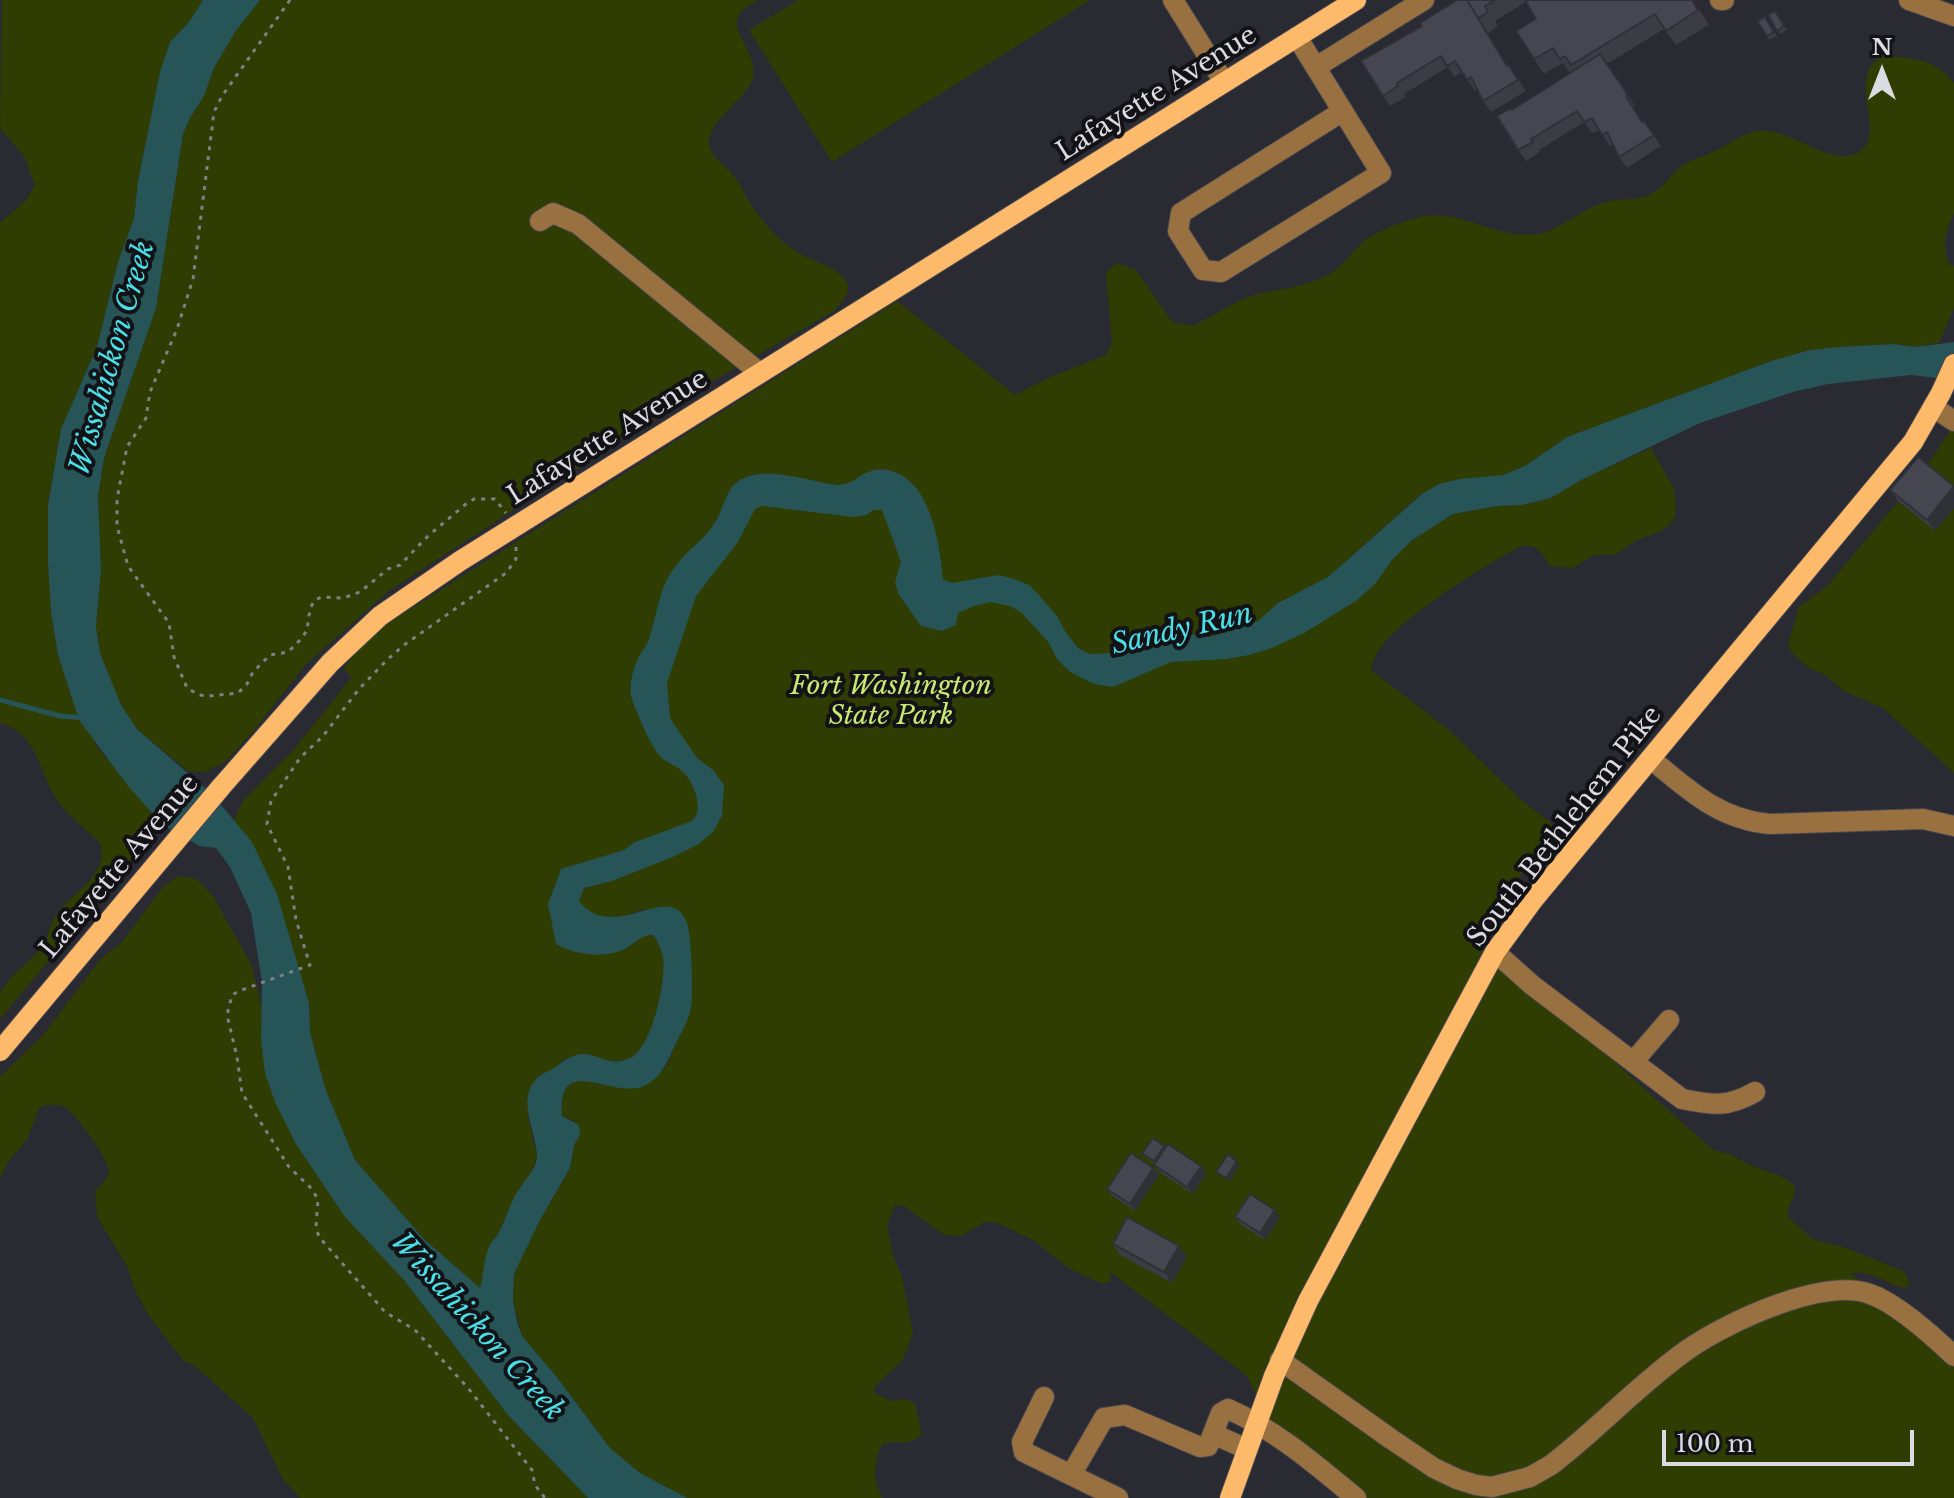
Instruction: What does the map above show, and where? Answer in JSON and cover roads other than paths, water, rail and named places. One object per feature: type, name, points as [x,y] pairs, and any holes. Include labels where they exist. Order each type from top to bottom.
[{"type":"main road","name":"Lafayette Avenue","points":[[0,1051],[221,787],[330,663],[380,616],[451,567],[1356,0]]},
{"type":"main road","name":"South Bethlehem Pike","points":[[1230,1498],[1280,1360],[1308,1301],[1495,952],[1533,900],[1913,442],[1954,364]]},
{"type":"street","points":[[1173,0],[1224,82]]},
{"type":"street","points":[[1316,67],[1424,0]]},
{"type":"street","points":[[1909,0],[1954,16]]},
{"type":"street","points":[[1297,37],[1316,67],[1343,111],[1381,173],[1221,272],[1203,270],[1178,231],[1181,213],[1343,111]]},
{"type":"street","points":[[540,221],[553,213],[578,224],[760,373]]},
{"type":"street","points":[[1937,400],[1954,421]]},
{"type":"street","points":[[1651,759],[1699,799],[1745,821],[1770,824],[1923,819],[1954,826]]},
{"type":"street","points":[[1495,952],[1532,985],[1682,1099],[1708,1105],[1735,1103],[1755,1092]]},
{"type":"street","points":[[1633,1062],[1669,1020]]},
{"type":"street","points":[[1280,1360],[1434,1468],[1476,1485],[1492,1487],[1530,1477],[1551,1465],[1697,1344],[1774,1307],[1813,1293],[1843,1290],[1871,1294],[1925,1330],[1954,1356]]},
{"type":"street","points":[[1044,1397],[1022,1442],[1024,1452],[1118,1498]]},
{"type":"street","points":[[1071,1475],[1104,1418],[1125,1415],[1200,1447],[1208,1446],[1221,1413],[1228,1409],[1256,1421],[1356,1498]]},
{"type":"street","points":[[1213,1434],[1247,1449]]},
{"type":"water","name":"Wissahickon Creek","points":[[203,0],[260,0],[235,32],[214,68],[204,96],[183,134],[156,308],[104,458],[98,496],[101,570],[96,626],[100,653],[121,705],[137,729],[213,795],[252,842],[277,894],[309,1003],[310,1032],[317,1059],[327,1093],[355,1160],[424,1239],[480,1288],[490,1245],[537,1160],[528,1107],[530,1088],[541,1075],[579,1054],[611,1061],[630,1058],[645,1041],[656,1012],[663,957],[653,935],[608,954],[572,951],[556,944],[548,904],[561,869],[624,850],[635,842],[696,817],[698,804],[692,784],[681,770],[656,751],[631,697],[631,685],[667,579],[711,528],[735,483],[750,476],[773,474],[838,485],[874,470],[897,473],[919,491],[926,504],[936,535],[943,579],[952,583],[998,575],[1014,579],[1029,585],[1038,594],[1078,648],[1090,654],[1129,652],[1180,633],[1210,637],[1258,621],[1278,603],[1328,577],[1422,494],[1439,484],[1503,475],[1525,466],[1567,437],[1771,361],[1810,350],[1893,344],[1915,347],[1954,342],[1954,380],[1911,375],[1828,384],[1793,392],[1700,423],[1581,480],[1551,498],[1453,514],[1411,541],[1392,560],[1376,583],[1356,601],[1304,633],[1272,648],[1227,659],[1171,662],[1113,687],[1094,684],[1070,672],[1022,613],[1010,606],[990,602],[974,606],[958,613],[956,625],[942,631],[921,626],[899,595],[895,582],[901,562],[882,510],[853,517],[762,506],[755,509],[738,542],[696,596],[667,683],[670,718],[697,758],[713,770],[724,785],[722,816],[713,832],[699,844],[612,881],[584,888],[579,901],[593,913],[609,917],[668,906],[679,911],[687,923],[690,939],[692,1003],[689,1015],[664,1067],[656,1078],[644,1086],[631,1089],[577,1082],[568,1086],[563,1097],[562,1116],[579,1125],[580,1135],[574,1145],[570,1168],[514,1274],[513,1300],[522,1336],[610,1448],[640,1473],[687,1498],[588,1498],[508,1415],[403,1279],[345,1217],[296,1144],[275,1102],[265,1073],[261,1040],[262,982],[251,913],[230,867],[216,848],[199,846],[163,825],[128,786],[79,720],[58,655],[51,612],[48,505],[61,429],[97,347],[118,262],[134,218],[138,181],[160,72],[170,42],[189,22]]},
{"type":"waterway","points":[[0,700],[60,716],[85,718]]},
{"type":"water label","name":"Sandy Run","points":[[1182,630]]},
{"type":"park label","name":"Fort Washington State Park","points":[[891,702]]}]
